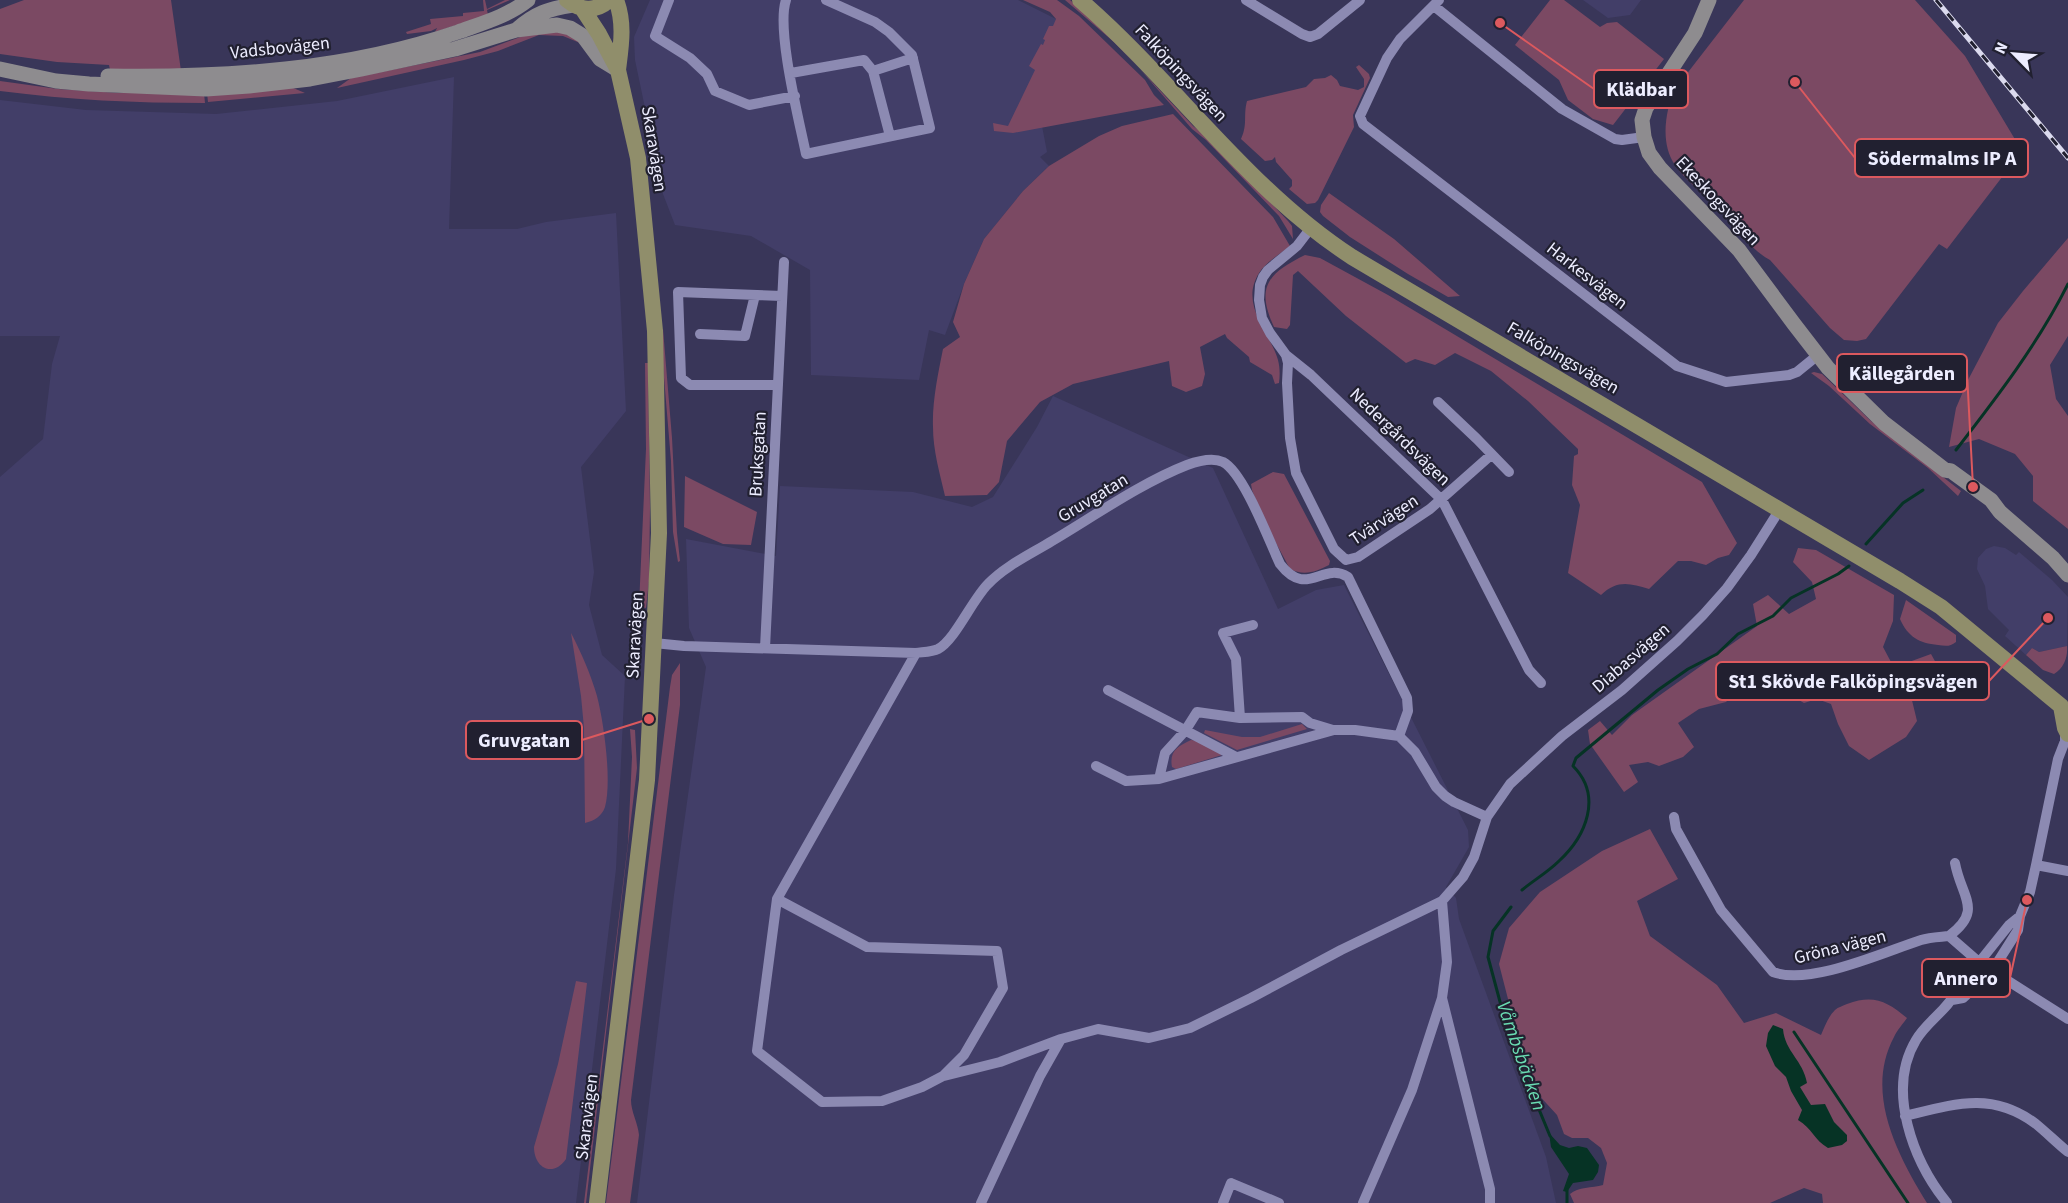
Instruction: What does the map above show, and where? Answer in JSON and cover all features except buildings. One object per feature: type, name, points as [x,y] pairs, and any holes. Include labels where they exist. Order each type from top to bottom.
[{"type":"main road","name":"Vadsbovägen","points":[[24,73],[152,77],[307,67],[441,38],[501,17],[528,0]]},
{"type":"main road","name":"Falköpingsvägen","points":[[1080,0],[1114,29],[1239,164],[1310,229],[1352,257],[1780,509],[1941,607],[2066,724]]},
{"type":"main road","points":[[1644,137],[1642,120],[1646,108],[1695,33],[1708,0]]},
{"type":"main road","points":[[574,4],[599,7],[611,1]]},
{"type":"main road","name":"Skaravägen","points":[[611,1],[614,40],[621,51],[618,70]]},
{"type":"main road","name":"Vadsbovägen","points":[[516,30],[532,16],[574,4]]},
{"type":"main road","name":"Skaravägen","points":[[574,4],[599,34],[618,70],[638,158],[655,331],[659,533],[647,780],[597,1203]]},
{"type":"main road","name":"Vadsbovägen","points":[[0,69],[56,81],[137,88],[206,89],[249,86],[310,79],[362,69],[455,49],[516,30],[557,25],[570,28],[589,41],[600,59],[618,70]]},
{"type":"main road","name":"Ekeskogsvägen","points":[[1644,137],[1649,153],[1660,168],[1739,250],[1818,355],[1884,423],[1945,470],[1947,476],[1986,507],[2000,512],[2053,558],[2068,575]]},
{"type":"street","points":[[669,0],[655,36],[690,58],[707,74],[715,91],[749,105],[795,96]]},
{"type":"street","points":[[786,0],[783,9],[783,24],[806,154],[930,128],[913,58],[903,45],[874,22],[826,0]]},
{"type":"street","points":[[1246,0],[1310,37],[1318,34],[1360,0]]},
{"type":"street","points":[[1436,3],[1562,109],[1615,139],[1622,141],[1644,137]]},
{"type":"street","name":"Harkesvägen","points":[[1436,3],[1400,39],[1387,58],[1360,119],[1368,128],[1677,366],[1726,382],[1789,375],[1797,372],[1818,355]]},
{"type":"street","points":[[873,70],[913,58]]},
{"type":"street","points":[[791,73],[864,60],[873,70],[890,136]]},
{"type":"street","name":"Nedergårdsvägen","points":[[1310,229],[1297,246],[1268,270],[1260,285],[1259,300],[1262,318],[1286,355],[1311,375],[1442,500],[1529,670],[1541,683]]},
{"type":"street","name":"Bruksgatan","points":[[765,648],[784,262]]},
{"type":"street","points":[[778,385],[690,385],[681,378],[678,292],[782,296]]},
{"type":"street","points":[[700,334],[745,336],[755,295]]},
{"type":"street","name":"Tvärvägen","points":[[1286,355],[1290,438],[1296,473],[1334,549],[1346,560],[1359,557],[1442,500],[1491,454]]},
{"type":"street","points":[[1438,402],[1509,472]]},
{"type":"street","name":"Gruvgatan","points":[[654,643],[684,646],[916,653],[938,650],[990,581],[1116,502],[1175,471],[1201,461],[1221,461],[1234,471],[1244,487],[1280,564],[1288,575],[1299,580],[1335,572],[1342,573],[1355,587],[1407,698],[1408,711],[1399,736]]},
{"type":"street","name":"Diabasvägen","points":[[1442,901],[1463,877],[1474,857],[1487,816],[1510,784],[1562,736],[1622,690],[1703,615],[1727,588],[1751,555],[1780,509]]},
{"type":"street","points":[[1240,718],[1236,659],[1223,633],[1253,625]]},
{"type":"street","points":[[916,653],[777,899],[757,1052],[822,1102],[882,1101],[922,1087],[943,1076],[1000,1062],[1061,1039],[1098,1029],[1149,1038],[1190,1028],[1442,901],[1447,962],[1442,998],[1412,1090],[1364,1203]]},
{"type":"street","points":[[1108,690],[1236,757]]},
{"type":"street","points":[[1159,779],[1165,753],[1185,731],[1197,712],[1240,718],[1302,717],[1310,723],[1334,730]]},
{"type":"street","points":[[1952,1000],[1963,998],[1992,971],[2018,930],[2020,916],[2030,892],[2066,724]]},
{"type":"street","points":[[1096,766],[1126,781],[1159,779],[1334,730],[1355,730],[1399,736],[1414,752],[1436,787],[1445,796],[1487,816]]},
{"type":"street","name":"Gröna vägen","points":[[1674,817],[1676,829],[1721,910],[1773,972],[1784,976],[1801,976],[1878,957],[1923,939],[1949,936]]},
{"type":"street","points":[[1955,863],[1969,911],[1961,927],[1949,936],[1980,963],[2068,1019]]},
{"type":"street","points":[[2036,865],[2068,872]]},
{"type":"street","points":[[777,899],[867,947],[997,951],[1003,987],[964,1055],[943,1076]]},
{"type":"street","points":[[1947,1203],[1928,1176],[1905,1116],[1902,1082],[1906,1061],[1921,1031],[1952,1000],[1957,990],[2020,916]]},
{"type":"street","points":[[1442,998],[1490,1189],[1490,1203]]},
{"type":"street","points":[[981,1203],[1040,1076],[1061,1039]]},
{"type":"street","points":[[1905,1116],[1961,1103],[1992,1102],[2012,1109],[2036,1124],[2068,1152]]},
{"type":"street","points":[[1223,1203],[1231,1184],[1279,1203]]},
{"type":"shaded area","points":[[24,0],[171,0],[181,71],[110,70],[109,65],[57,62],[0,54],[0,9]]},
{"type":"shaded area","points":[[483,0],[485,0],[487,9],[505,0],[510,0],[487,10],[488,15],[435,32],[437,28],[431,31],[407,34],[406,32],[431,24],[430,19],[463,16],[463,13],[484,11]]},
{"type":"shaded area","points":[[650,0],[1018,0],[1056,19],[1042,126],[1047,152],[1040,157],[1049,166],[1023,191],[984,239],[945,335],[929,330],[919,380],[811,375],[810,270],[751,236],[675,225],[663,194],[635,60],[634,37]]},
{"type":"shaded area","points":[[1023,0],[1057,0],[1079,16],[1145,80],[1154,95],[1164,105],[1013,133],[994,131],[993,123],[1008,126],[1035,70],[1029,66],[1041,44],[1043,45],[1045,40],[1043,39],[1049,26],[1053,26],[1056,19],[1050,12]]},
{"type":"shaded area","points":[[1065,0],[1070,0],[1098,24],[1138,67],[1114,42]]},
{"type":"shaded area","points":[[1550,0],[1564,0],[1600,27],[1607,23],[1617,22],[1664,59],[1613,125],[1593,119],[1568,100],[1559,80],[1515,45]]},
{"type":"shaded area","points":[[1583,0],[1641,0],[1630,15],[1608,18]]},
{"type":"shaded area","points":[[1744,0],[1915,0],[1965,56],[2022,151],[1947,249],[1939,244],[1866,339],[1844,340],[1830,328],[1770,260],[1751,245],[1685,177],[1670,157],[1666,127],[1675,89]]},
{"type":"shaded area","points":[[542,29],[568,32],[580,43],[563,36],[539,35],[498,51],[464,60],[337,88],[351,78],[480,52]]},
{"type":"shaded area","points":[[1359,65],[1369,74],[1370,78],[1353,115],[1354,127],[1318,200],[1307,204],[1289,189],[1292,186],[1292,180],[1276,162],[1275,157],[1265,161],[1241,139],[1247,101],[1306,87],[1314,79],[1331,75],[1340,86],[1358,90],[1364,87],[1364,79],[1356,67]]},
{"type":"shaded area","points":[[1139,68],[1288,221],[1292,226],[1293,239],[1279,216],[1206,140],[1192,129]]},
{"type":"shaded area","points":[[454,77],[449,229],[517,229],[546,222],[616,213],[626,411],[581,467],[594,572],[589,605],[602,655],[625,676],[616,869],[576,1203],[0,1203],[0,477],[43,439],[52,364],[60,336],[0,336],[0,100],[86,110],[216,114],[337,101]]},
{"type":"shaded area","points":[[0,81],[58,89],[119,93],[204,93],[205,103],[52,97],[0,91]]},
{"type":"shaded area","points":[[291,87],[305,93],[208,102],[207,93]]},
{"type":"shaded area","points":[[1173,114],[1273,217],[1290,246],[1262,269],[1254,285],[1252,296],[1258,318],[1278,360],[1279,383],[1275,384],[1272,375],[1250,362],[1249,357],[1225,334],[1200,347],[1205,374],[1202,386],[1186,392],[1172,386],[1169,361],[1073,384],[1040,402],[1007,441],[999,482],[987,495],[945,496],[933,436],[936,388],[943,349],[960,337],[953,322],[964,284],[984,239],[1023,191],[1049,166],[1099,136],[1122,126]]},
{"type":"shaded area","points":[[1329,193],[1394,239],[1460,296],[1448,297],[1408,274],[1350,237],[1323,216],[1320,212],[1321,205]]},
{"type":"shaded area","points":[[2068,238],[2068,336],[2050,365],[2056,399],[2068,416],[2068,529],[2033,501],[2033,476],[2015,454],[1979,439],[1949,447],[1956,408],[1998,323]]},
{"type":"shaded area","points":[[1305,255],[1320,258],[1388,295],[1702,482],[1737,543],[1729,555],[1706,565],[1691,561],[1678,561],[1649,589],[1624,584],[1612,587],[1601,595],[1568,573],[1580,505],[1572,485],[1574,456],[1578,454],[1578,449],[1528,401],[1491,371],[1455,353],[1435,365],[1415,359],[1406,363],[1346,316],[1298,271],[1293,275],[1290,325],[1287,329],[1274,327],[1266,301],[1269,282],[1282,268]]},
{"type":"shaded area","points":[[663,329],[680,561],[678,562],[673,532],[671,461],[660,330]]},
{"type":"shaded area","points":[[645,363],[648,363],[650,508],[649,581],[646,608],[639,606],[646,449]]},
{"type":"shaded area","points":[[1811,373],[1822,374],[1871,421],[1961,491],[1958,496],[1928,468],[1870,424],[1829,386]]},
{"type":"shaded area","points":[[1053,396],[1213,468],[1278,609],[1316,590],[1344,585],[1468,830],[1469,847],[1446,887],[1456,898],[1459,919],[1546,1157],[1556,1203],[637,1203],[674,895],[706,667],[689,628],[686,539],[776,556],[780,486],[913,492],[972,507],[993,497],[1037,427]]},
{"type":"shaded area","points":[[1273,472],[1284,474],[1330,561],[1329,565],[1310,572],[1290,569],[1264,521],[1252,490],[1251,484]]},
{"type":"shaded area","points":[[685,476],[757,512],[751,545],[723,544],[684,527]]},
{"type":"shaded area","points":[[1994,546],[2005,548],[2016,555],[2019,552],[2068,597],[2067,646],[2039,652],[2032,648],[2026,655],[2005,636],[2009,630],[1988,609],[1985,586],[1977,569],[1978,558],[1986,549]]},
{"type":"shaded area","points":[[1798,548],[1816,550],[1894,595],[1893,621],[1883,647],[1891,662],[1909,662],[1931,654],[1936,663],[1909,688],[1917,721],[1906,737],[1869,760],[1849,746],[1831,704],[1817,699],[1804,703],[1778,688],[1763,675],[1744,684],[1726,702],[1699,709],[1678,723],[1694,747],[1683,757],[1659,766],[1648,762],[1629,765],[1638,782],[1624,792],[1590,744],[1588,730],[1600,721],[1612,735],[1632,715],[1757,626],[1753,604],[1768,595],[1789,614],[1816,599],[1812,582],[1793,562]]},
{"type":"shaded area","points":[[1906,600],[1956,635],[1956,642],[1947,646],[1931,644],[1911,635],[1900,619]]},
{"type":"shaded area","points":[[571,633],[586,664],[597,696],[606,752],[608,782],[605,807],[597,818],[585,823],[584,728]]},
{"type":"shaded area","points":[[2067,646],[2065,662],[2054,674],[2043,670],[2026,655],[2032,648],[2039,652]]},
{"type":"shaded area","points":[[680,663],[680,705],[631,1100],[639,1135],[630,1203],[606,1203],[670,687],[672,675]]},
{"type":"shaded area","points":[[1302,724],[1307,729],[1237,750],[1204,733],[1205,730],[1242,737],[1260,737]]},
{"type":"shaded area","points":[[630,729],[635,730],[637,768],[586,1203],[584,1203],[628,843],[632,757]]},
{"type":"shaded area","points":[[1191,740],[1198,741],[1222,755],[1176,769],[1172,767],[1173,753],[1182,744]]},
{"type":"shaded area","points":[[1650,829],[1678,879],[1637,901],[1650,936],[1717,985],[1744,1023],[1776,1013],[1821,1035],[1836,1009],[1865,1000],[1886,1003],[1907,1018],[1895,1034],[1886,1058],[1882,1080],[1884,1102],[1896,1145],[1927,1203],[1823,1203],[1822,1194],[1804,1188],[1770,1203],[1574,1203],[1570,1194],[1573,1192],[1603,1185],[1607,1163],[1601,1148],[1588,1138],[1572,1138],[1564,1134],[1557,1115],[1536,1092],[1518,1038],[1499,964],[1509,928],[1540,892],[1602,851]]},
{"type":"shaded area","points":[[576,981],[587,983],[566,1159],[561,1165],[550,1169],[545,1168],[537,1160],[534,1147],[558,1064]]},
{"type":"shaded area","points":[[1773,1025],[1783,1029],[1787,1044],[1802,1068],[1807,1083],[1800,1087],[1811,1105],[1825,1104],[1834,1122],[1847,1135],[1847,1141],[1842,1145],[1828,1148],[1798,1120],[1802,1110],[1786,1077],[1775,1066],[1766,1046],[1768,1033]]},
{"type":"shaded area","points":[[1549,1133],[1560,1145],[1569,1148],[1578,1146],[1587,1148],[1599,1165],[1593,1180],[1573,1183],[1567,1192],[1563,1191],[1569,1174],[1551,1147]]},
{"type":"waterway","points":[[1956,450],[2030,349],[2068,284]]},
{"type":"waterway","points":[[1866,544],[1903,503],[1923,490]]},
{"type":"waterway","points":[[1522,890],[1569,851],[1583,828],[1589,803],[1582,778],[1573,766],[1576,758],[1658,690],[1688,669],[1717,654],[1738,634],[1773,616],[1791,598],[1849,566]]},
{"type":"waterway","name":"Våmbsbäcken","points":[[1511,907],[1493,931],[1488,957],[1510,1039],[1550,1136]]},
{"type":"waterway","points":[[1794,1032],[1908,1203]]},
{"type":"waterway","name":"Våmbsbäcken","points":[[1567,1190],[1567,1203]]},
{"type":"railway","points":[[1936,0],[2068,158]]},
{"type":"place","name":"Klädbar","points":[[1500,23]]},
{"type":"place","name":"Södermalms IP A","points":[[1795,82]]},
{"type":"place","name":"Källegården","points":[[1973,487]]},
{"type":"place","name":"St1 Skövde Falköpingsvägen","points":[[2048,618]]},
{"type":"place","name":"Gruvgatan","points":[[649,719]]},
{"type":"place","name":"Annero","points":[[2027,900]]}]
